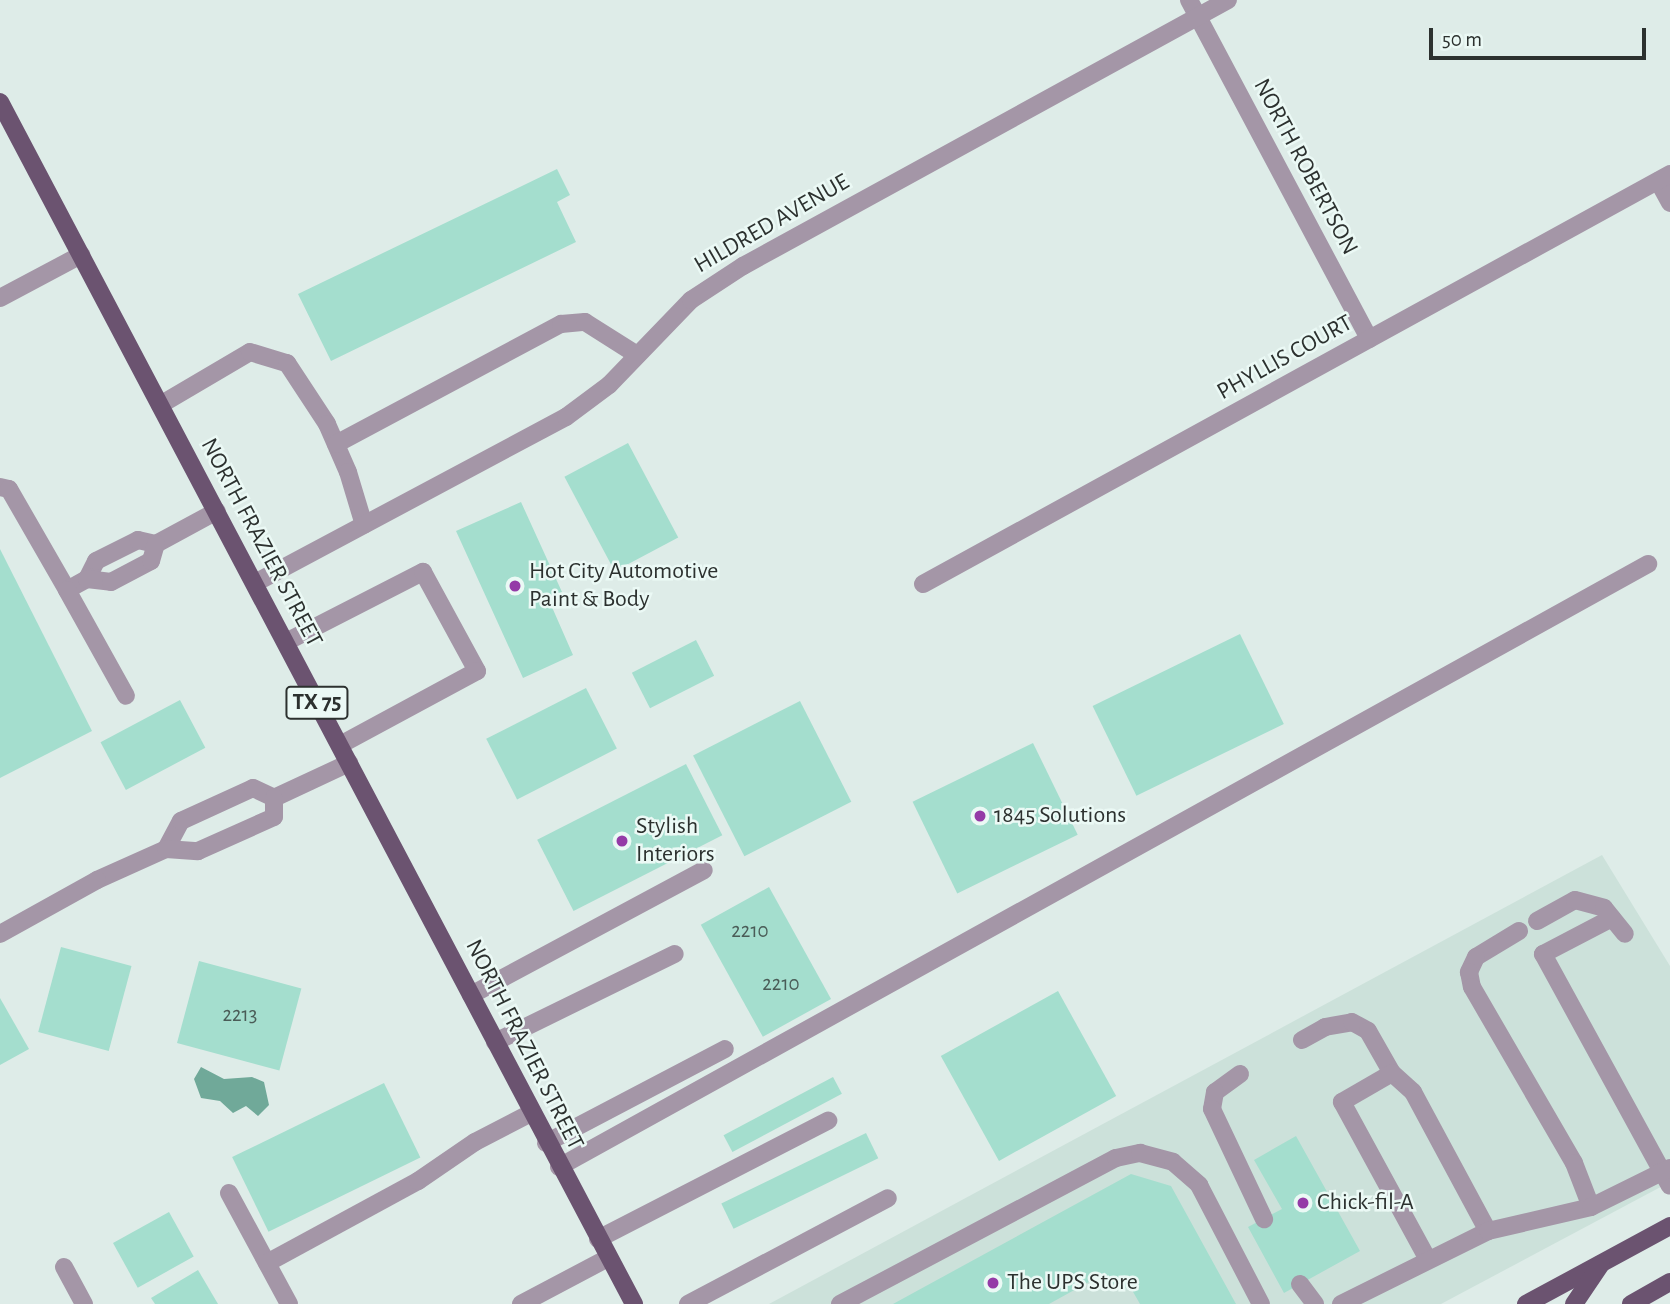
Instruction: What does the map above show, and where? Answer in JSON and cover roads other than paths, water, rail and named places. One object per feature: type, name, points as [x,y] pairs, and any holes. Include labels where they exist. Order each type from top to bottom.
[{"type":"main road","name":"NORTH FRAZIER STREET","points":[[0,102],[286,642],[559,1167],[634,1304]]},
{"type":"main road","points":[[1526,1304],[1670,1226]]},
{"type":"main road","points":[[1574,1304],[1601,1264]]},
{"type":"main road","points":[[1630,1304],[1670,1282]]},
{"type":"street","name":"NORTH ROBERTSON","points":[[1189,0],[1369,340]]},
{"type":"street","name":"HILDRED AVENUE","points":[[255,583],[566,417],[609,385],[691,300],[743,266],[1228,0]]},
{"type":"street","name":"PHYLLIS COURT","points":[[923,584],[1664,178]]},
{"type":"street","points":[[1664,178],[1670,203]]},
{"type":"street","points":[[0,298],[81,255]]},
{"type":"street","points":[[336,444],[561,324],[585,322],[637,355]]},
{"type":"street","points":[[160,405],[250,352],[287,363],[336,444],[364,525]]},
{"type":"street","points":[[0,487],[9,489],[126,696]]},
{"type":"street","points":[[68,590],[87,579],[96,561],[138,540],[156,544],[217,511]]},
{"type":"street","points":[[87,579],[111,582],[151,561],[156,544]]},
{"type":"street","points":[[559,1167],[1648,565]]},
{"type":"street","points":[[286,642],[423,572],[477,671],[340,745]]},
{"type":"street","points":[[274,798],[349,763]]},
{"type":"street","points":[[166,849],[181,821],[253,788],[274,798]]},
{"type":"street","points":[[0,934],[97,880],[166,849],[198,851],[274,817],[274,798]]},
{"type":"street","points":[[471,995],[704,870]]},
{"type":"street","points":[[1537,921],[1575,900],[1604,908],[1625,934]]},
{"type":"street","points":[[1340,1304],[1380,1296],[1427,1258],[1488,1231],[1591,1207],[1667,1175],[1543,954],[1612,918]]},
{"type":"street","points":[[1518,931],[1476,957],[1469,972],[1472,987],[1574,1163],[1591,1207]]},
{"type":"street","points":[[495,1042],[675,954]]},
{"type":"street","points":[[1302,1040],[1325,1027],[1352,1022],[1368,1031],[1392,1073],[1413,1092],[1488,1231]]},
{"type":"street","points":[[547,1143],[725,1049]]},
{"type":"street","points":[[1392,1073],[1342,1102],[1427,1258]]},
{"type":"street","points":[[1240,1074],[1215,1092],[1212,1109],[1264,1219]]},
{"type":"street","points":[[267,1263],[418,1181],[475,1142],[531,1113]]},
{"type":"street","points":[[598,1239],[828,1121]]},
{"type":"street","points":[[840,1304],[1116,1157],[1140,1153],[1173,1162],[1199,1185],[1261,1304]]},
{"type":"street","points":[[229,1193],[289,1304]]},
{"type":"street","points":[[688,1304],[887,1198]]},
{"type":"street","points":[[521,1304],[608,1258]]},
{"type":"street","points":[[64,1267],[84,1304]]},
{"type":"street","points":[[1300,1284],[1315,1304]]},
{"type":"place","name":"Hot City Automotive Paint & Body","points":[[515,586]]},
{"type":"place","name":"1845 Solutions","points":[[980,816]]},
{"type":"place","name":"Stylish Interiors","points":[[622,841]]},
{"type":"place","name":"Chick-fil-A","points":[[1303,1203]]},
{"type":"place","name":"The UPS Store","points":[[993,1283]]}]
